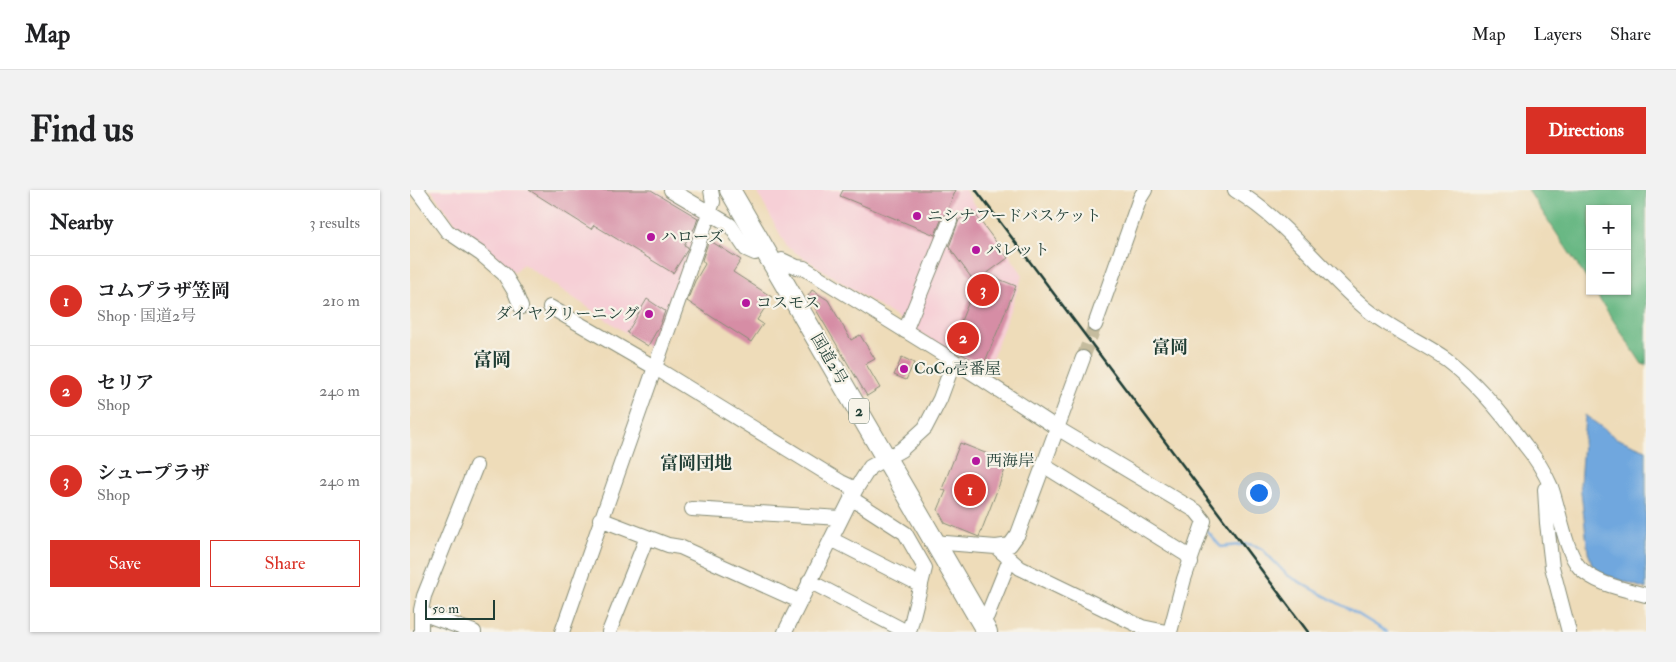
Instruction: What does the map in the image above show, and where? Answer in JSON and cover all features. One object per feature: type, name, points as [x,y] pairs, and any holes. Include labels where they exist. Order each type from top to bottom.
[{"type":"highway","name":"国道2号","points":[[730,190],[887,458],[933,542],[987,624]]},
{"type":"street","points":[[417,190],[447,231],[481,254],[504,274],[515,292],[521,307]]},
{"type":"street","points":[[671,190],[708,215],[730,225],[746,249],[755,253]]},
{"type":"street","points":[[562,632],[600,518],[708,215],[712,202],[711,190]]},
{"type":"street","points":[[1095,324],[1144,190]]},
{"type":"street","points":[[1235,190],[1288,230],[1363,307],[1389,326],[1445,359],[1464,374],[1508,423],[1533,456],[1550,486],[1570,549],[1578,566],[1586,574],[1609,585],[1646,595]]},
{"type":"street","points":[[906,331],[950,221]]},
{"type":"street","points":[[782,260],[804,268],[954,361],[1056,430],[1196,512],[1204,521],[1184,579],[1170,632]]},
{"type":"street","points":[[550,307],[654,367],[841,482],[905,534],[925,568],[908,632],[810,581]]},
{"type":"street","points":[[933,542],[996,547],[1010,545],[1018,534],[1083,358]]},
{"type":"street","points":[[791,630],[799,601],[854,493],[870,467],[901,450],[925,428],[940,399],[954,361]]},
{"type":"street","points":[[1043,465],[1186,556],[1191,563]]},
{"type":"street","points":[[421,632],[421,613],[424,596],[476,466]]},
{"type":"street","points":[[1540,469],[1545,490],[1552,567],[1569,632]]},
{"type":"street","points":[[692,509],[841,518]]},
{"type":"street","points":[[600,518],[668,545],[680,547],[799,601]]},
{"type":"street","points":[[609,632],[647,537]]},
{"type":"street","points":[[831,539],[921,585]]},
{"type":"street","points":[[996,547],[1020,568],[1142,627],[1166,632]]},
{"type":"street","points":[[987,624],[1010,559]]},
{"type":"street","points":[[421,613],[474,632]]},
{"type":"shaded area","points":[[431,190],[656,190],[703,218],[653,351],[523,264],[515,272],[456,224]]},
{"type":"shaded area","points":[[756,190],[965,190],[1023,275],[986,375],[787,247]]},
{"type":"green space","points":[[1528,190],[1646,190],[1646,365],[1642,364],[1597,295],[1631,295],[1631,205],[1586,205],[1586,278]]},
{"type":"water","points":[[1585,415],[1616,438],[1646,450],[1646,589],[1594,571],[1588,552],[1580,484]]},
{"type":"building","name":"ハローズ","points":[[529,190],[651,190],[698,218],[684,245],[688,247],[686,252],[673,273],[594,225],[591,229]]},
{"type":"building","name":"ニシナフードバスケット","points":[[843,190],[956,190],[935,235],[840,196]]},
{"type":"building","points":[[972,210],[1008,258],[986,274],[1016,286],[982,369],[970,361],[971,359],[950,348],[976,284],[949,247],[959,220]]},
{"type":"building","points":[[709,240],[741,260],[733,272],[772,297],[757,320],[763,324],[751,342],[687,301],[695,281],[705,264],[702,260]]},
{"type":"building","points":[[812,290],[828,300],[851,340],[860,335],[875,359],[866,364],[880,388],[867,396],[815,308],[821,304],[808,296]]},
{"type":"building","points":[[647,299],[665,311],[660,325],[648,346],[627,333]]},
{"type":"building","name":"CoCo壱番屋","points":[[902,357],[914,363],[906,380],[894,375]]},
{"type":"building","points":[[960,443],[1008,462],[979,537],[945,523],[938,510],[946,491],[942,489]]},
{"type":"waterway","points":[[1206,530],[1221,547],[1248,544],[1262,549],[1287,575],[1387,632]]},
{"type":"tunnel","points":[[1083,358],[1095,325]]},
{"type":"railway","points":[[976,190],[1308,632]]},
{"type":"place","name":"ニシナフードバスケット","points":[[917,216]]},
{"type":"place","name":"ハローズ","points":[[651,237]]},
{"type":"place","name":"パレット","points":[[976,250]]},
{"type":"place","name":"シュープラザ","points":[[983,290]]},
{"type":"place","name":"コスモス","points":[[746,303]]},
{"type":"place","name":"ダイヤクリーニング","points":[[649,314]]},
{"type":"place","name":"セリア","points":[[963,338]]},
{"type":"place","name":"CoCo壱番屋","points":[[904,369]]},
{"type":"place","name":"西海岸","points":[[976,461]]},
{"type":"place","name":"コムプラザ笠岡","points":[[970,490]]},
{"type":"district","name":"富岡","points":[[1170,347]]},
{"type":"district","name":"富岡","points":[[492,360]]},
{"type":"district","name":"富岡団地","points":[[696,463]]}]
